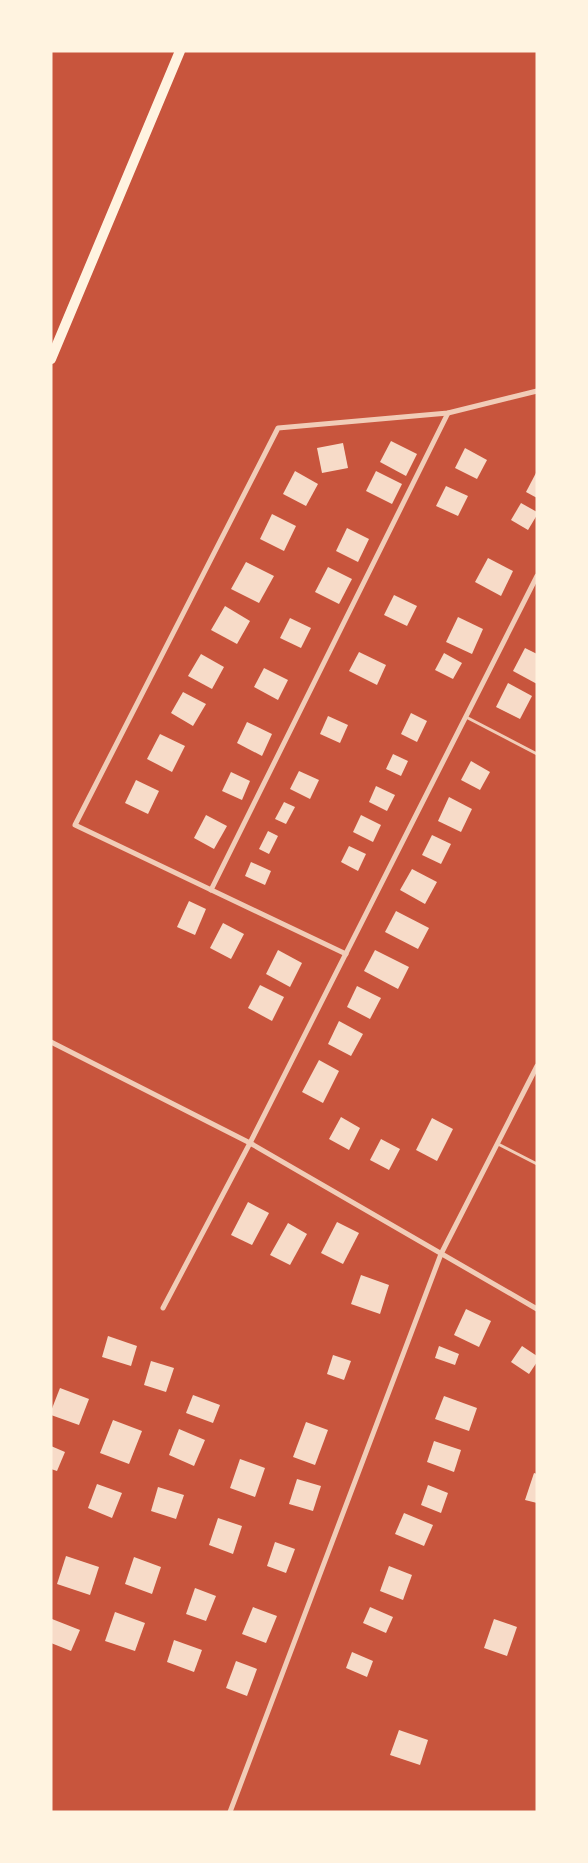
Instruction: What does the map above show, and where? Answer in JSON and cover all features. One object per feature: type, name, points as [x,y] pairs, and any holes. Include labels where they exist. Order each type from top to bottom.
[{"type":"main road","points":[[51,359],[180,51]]},
{"type":"street","points":[[346,954],[76,825],[278,428],[448,413],[537,391]]},
{"type":"street","points":[[211,890],[448,413]]},
{"type":"street","points":[[163,1308],[250,1143],[537,576]]},
{"type":"street","points":[[51,1042],[250,1143],[537,1309]]},
{"type":"street","points":[[230,1812],[441,1254],[537,1066]]},
{"type":"lane","points":[[465,717],[537,754]]},
{"type":"lane","points":[[497,1144],[537,1164]]},
{"type":"building","points":[[391,441],[417,454],[406,476],[380,462]]},
{"type":"building","points":[[343,443],[348,468],[322,473],[317,448]]},
{"type":"building","points":[[465,448],[487,460],[477,479],[455,468]]},
{"type":"building","points":[[295,471],[318,484],[306,506],[283,494]]},
{"type":"building","points":[[376,471],[402,484],[392,504],[366,491]]},
{"type":"building","points":[[537,471],[537,498],[526,492]]},
{"type":"building","points":[[446,486],[468,496],[458,516],[436,506]]},
{"type":"building","points":[[521,503],[537,512],[528,530],[511,520]]},
{"type":"building","points":[[272,514],[296,526],[284,551],[260,539]]},
{"type":"building","points":[[347,528],[369,539],[358,562],[336,551]]},
{"type":"building","points":[[488,558],[513,571],[501,596],[475,582]]},
{"type":"building","points":[[246,562],[274,576],[259,603],[231,589]]},
{"type":"building","points":[[328,567],[352,579],[339,604],[315,592]]},
{"type":"building","points":[[394,595],[417,606],[407,626],[384,615]]},
{"type":"building","points":[[225,606],[250,621],[237,644],[211,630]]},
{"type":"building","points":[[458,617],[483,629],[472,654],[446,642]]},
{"type":"building","points":[[290,618],[311,628],[301,648],[280,638]]},
{"type":"building","points":[[525,648],[537,654],[537,684],[513,671]]},
{"type":"building","points":[[359,652],[386,665],[377,685],[349,671]]},
{"type":"building","points":[[444,653],[462,663],[453,679],[435,670]]},
{"type":"building","points":[[201,654],[224,667],[212,689],[188,676]]},
{"type":"building","points":[[264,668],[288,680],[278,700],[254,687]]},
{"type":"building","points":[[508,683],[532,696],[520,719],[496,707]]},
{"type":"building","points":[[183,692],[206,704],[193,726],[171,713]]},
{"type":"building","points":[[411,713],[427,721],[417,742],[401,734]]},
{"type":"building","points":[[328,716],[348,725],[340,743],[320,734]]},
{"type":"building","points":[[247,722],[272,734],[262,756],[237,743]]},
{"type":"building","points":[[160,734],[185,746],[172,772],[147,759]]},
{"type":"building","points":[[393,754],[408,761],[401,776],[386,769]]},
{"type":"building","points":[[471,761],[490,772],[480,790],[461,780]]},
{"type":"building","points":[[299,771],[319,780],[310,799],[290,789]]},
{"type":"building","points":[[231,772],[250,781],[242,800],[222,791]]},
{"type":"building","points":[[136,780],[159,791],[148,814],[125,803]]},
{"type":"building","points":[[376,786],[395,795],[387,811],[369,802]]},
{"type":"building","points":[[449,797],[472,809],[461,832],[438,821]]},
{"type":"building","points":[[284,802],[295,807],[286,824],[275,819]]},
{"type":"building","points":[[206,815],[227,826],[214,849],[194,838]]},
{"type":"building","points":[[361,815],[381,825],[373,842],[353,832]]},
{"type":"building","points":[[268,831],[278,836],[269,854],[259,849]]},
{"type":"building","points":[[432,835],[451,844],[441,864],[422,855]]},
{"type":"building","points":[[349,846],[366,854],[358,871],[341,862]]},
{"type":"building","points":[[251,862],[271,871],[265,885],[245,876]]},
{"type":"building","points":[[412,869],[437,882],[425,904],[400,890]]},
{"type":"building","points":[[189,901],[206,909],[195,935],[177,927]]},
{"type":"building","points":[[396,911],[429,928],[418,949],[385,932]]},
{"type":"building","points":[[223,923],[244,934],[231,959],[210,948]]},
{"type":"building","points":[[278,950],[302,963],[290,987],[266,974]]},
{"type":"building","points":[[375,950],[409,967],[398,989],[364,971]]},
{"type":"building","points":[[260,985],[284,997],[272,1021],[248,1008]]},
{"type":"building","points":[[357,986],[381,998],[370,1019],[347,1007]]},
{"type":"building","points":[[339,1021],[363,1034],[351,1056],[328,1044]]},
{"type":"building","points":[[319,1060],[339,1071],[323,1103],[302,1092]]},
{"type":"building","points":[[341,1117],[360,1128],[349,1150],[329,1139]]},
{"type":"building","points":[[432,1118],[453,1129],[437,1161],[416,1150]]},
{"type":"building","points":[[381,1139],[400,1149],[389,1170],[370,1160]]},
{"type":"building","points":[[248,1202],[269,1213],[252,1245],[231,1235]]},
{"type":"building","points":[[337,1222],[359,1233],[343,1264],[321,1253]]},
{"type":"building","points":[[288,1223],[307,1234],[290,1265],[270,1255]]},
{"type":"building","points":[[361,1275],[389,1285],[380,1314],[351,1304]]},
{"type":"building","points":[[466,1309],[491,1321],[479,1347],[454,1335]]},
{"type":"building","points":[[108,1336],[137,1346],[131,1366],[102,1357]]},
{"type":"building","points":[[439,1346],[459,1354],[455,1365],[435,1358]]},
{"type":"building","points":[[522,1346],[537,1356],[537,1362],[529,1374],[511,1362]]},
{"type":"building","points":[[333,1355],[351,1361],[344,1380],[327,1374]]},
{"type":"building","points":[[151,1361],[174,1368],[166,1392],[144,1385]]},
{"type":"building","points":[[60,1388],[89,1399],[79,1425],[51,1415]]},
{"type":"building","points":[[193,1395],[220,1405],[213,1423],[186,1413]]},
{"type":"building","points":[[444,1396],[477,1408],[469,1431],[435,1419]]},
{"type":"building","points":[[113,1420],[142,1431],[129,1464],[100,1453]]},
{"type":"building","points":[[306,1422],[328,1430],[315,1465],[293,1457]]},
{"type":"building","points":[[179,1429],[205,1440],[194,1466],[169,1455]]},
{"type":"building","points":[[434,1441],[461,1450],[454,1472],[427,1462]]},
{"type":"building","points":[[51,1446],[65,1452],[57,1471],[51,1469]]},
{"type":"building","points":[[240,1459],[265,1468],[255,1497],[230,1488]]},
{"type":"building","points":[[534,1473],[537,1474],[537,1503],[525,1500]]},
{"type":"building","points":[[297,1479],[321,1486],[313,1511],[289,1504]]},
{"type":"building","points":[[97,1484],[122,1493],[112,1518],[88,1508]]},
{"type":"building","points":[[428,1485],[448,1493],[441,1513],[421,1505]]},
{"type":"building","points":[[158,1487],[184,1495],[176,1519],[151,1511]]},
{"type":"building","points":[[404,1513],[433,1525],[424,1546],[395,1534]]},
{"type":"building","points":[[218,1518],[242,1526],[233,1554],[209,1545]]},
{"type":"building","points":[[275,1542],[295,1549],[286,1573],[267,1566]]},
{"type":"building","points":[[66,1556],[99,1567],[90,1595],[57,1584]]},
{"type":"building","points":[[134,1557],[161,1567],[152,1594],[125,1584]]},
{"type":"building","points":[[389,1566],[412,1575],[403,1600],[380,1591]]},
{"type":"building","points":[[195,1588],[216,1596],[206,1621],[186,1614]]},
{"type":"building","points":[[253,1607],[277,1616],[266,1643],[242,1634]]},
{"type":"building","points":[[370,1607],[393,1617],[386,1633],[363,1623]]},
{"type":"building","points":[[115,1612],[145,1623],[135,1651],[105,1641]]},
{"type":"building","points":[[52,1619],[80,1630],[71,1651],[51,1643]]},
{"type":"building","points":[[494,1619],[517,1627],[507,1656],[484,1648]]},
{"type":"building","points":[[174,1640],[202,1650],[194,1672],[167,1662]]},
{"type":"building","points":[[352,1652],[373,1661],[367,1677],[346,1668]]},
{"type":"building","points":[[236,1661],[257,1669],[247,1696],[226,1688]]},
{"type":"building","points":[[399,1730],[428,1740],[420,1765],[390,1755]]}]
